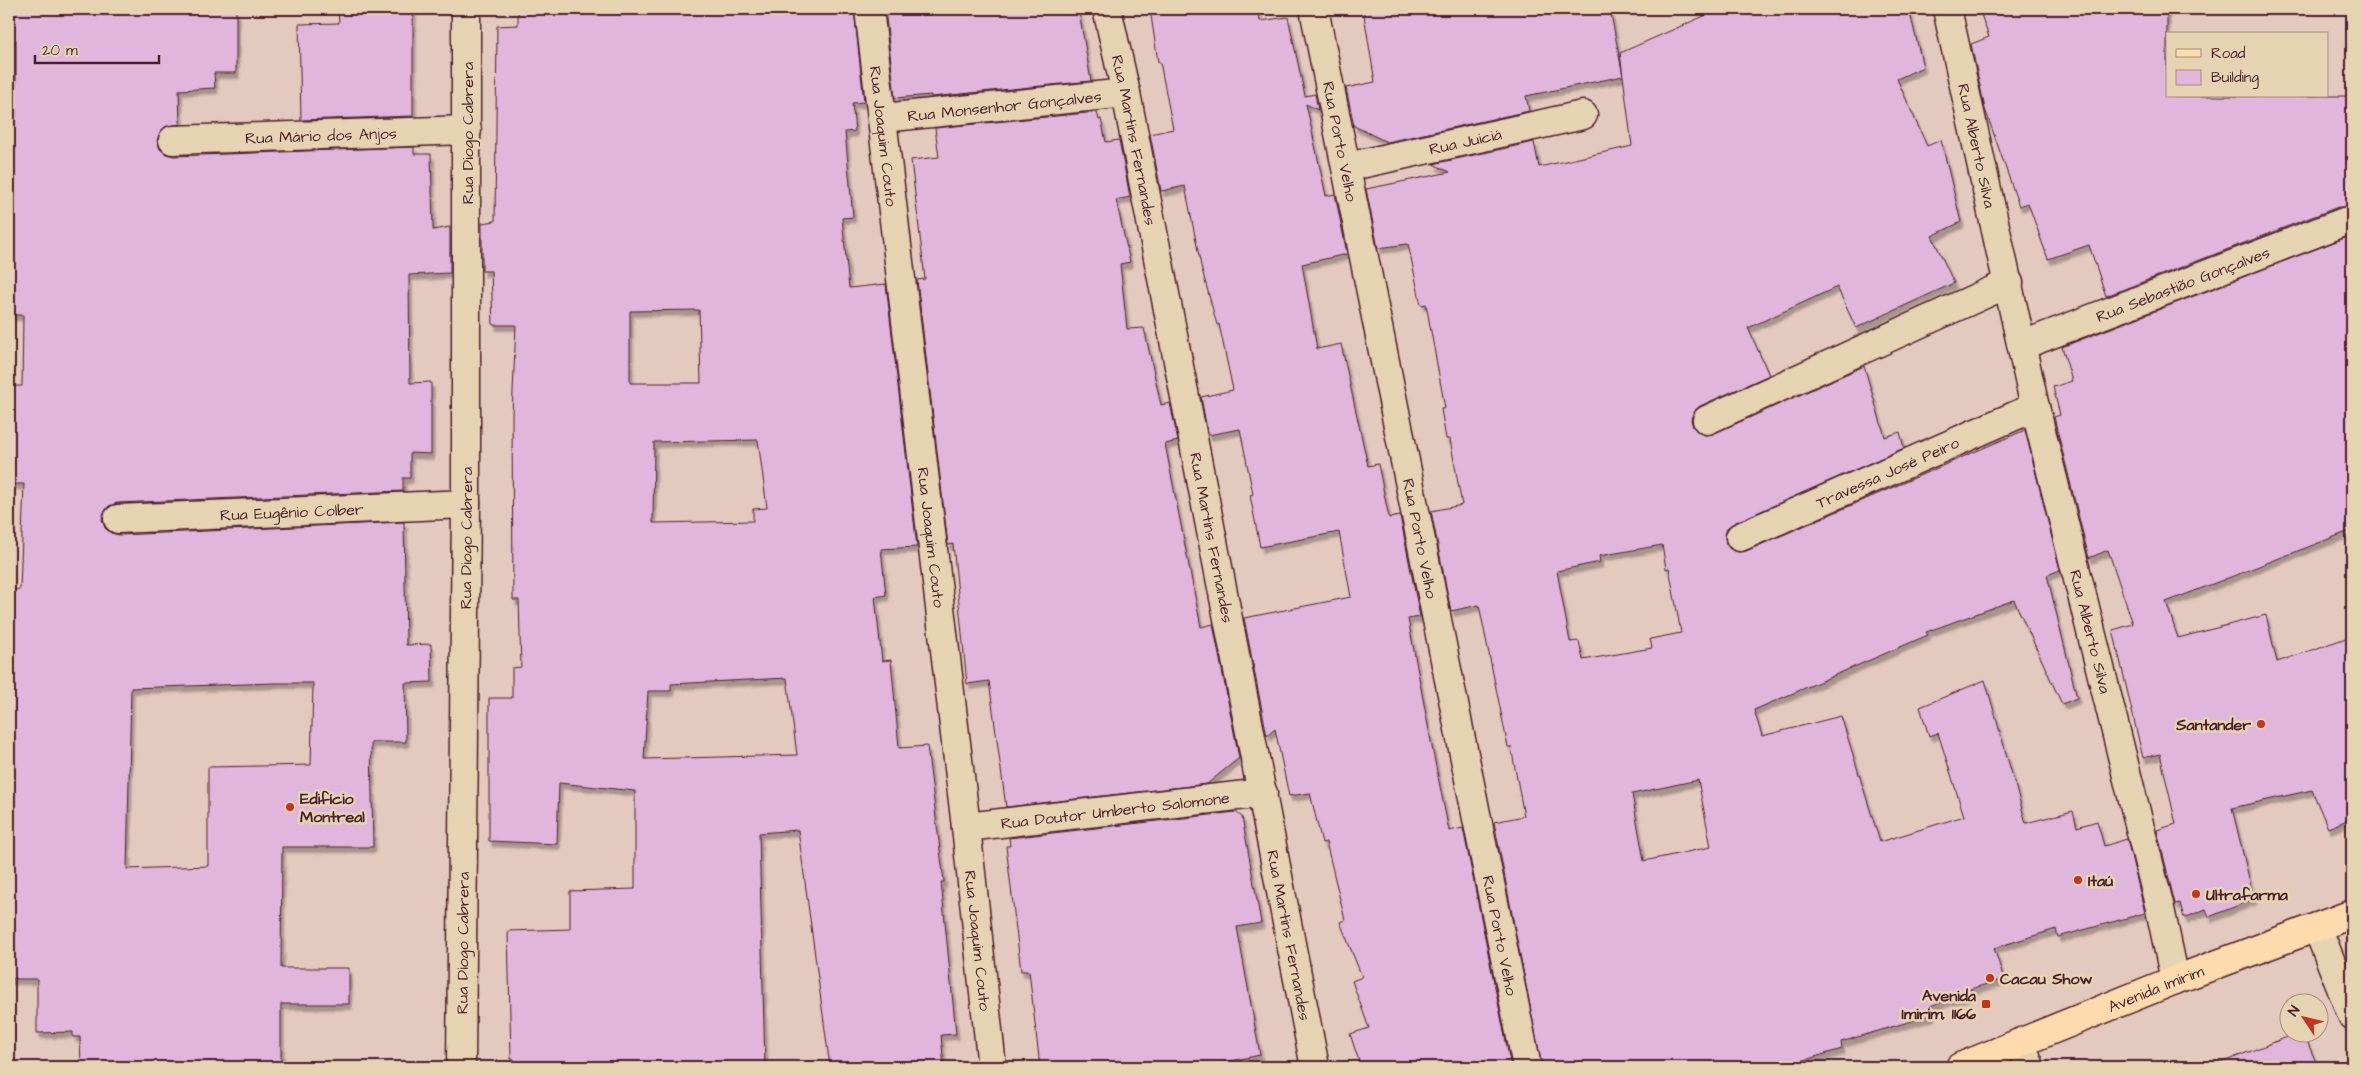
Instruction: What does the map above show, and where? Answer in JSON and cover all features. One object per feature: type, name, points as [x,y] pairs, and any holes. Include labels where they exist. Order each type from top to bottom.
[{"type":"main road","name":"Avenida Imirim","points":[[1960,1067],[2025,1055],[2175,980],[2352,914]]},
{"type":"street","name":"Rua Diogo Cabrera","points":[[461,1067],[466,504],[466,9]]},
{"type":"street","name":"Rua Joaquim Couto","points":[[869,9],[966,827],[992,1067]]},
{"type":"street","name":"Rua Martins Fernandes","points":[[1107,9],[1126,93],[1315,1067]]},
{"type":"street","name":"Rua Porto Velho","points":[[1314,9],[1527,1067]]},
{"type":"street","name":"Rua Alberto Silva","points":[[1947,9],[2023,345],[2035,407],[2159,904],[2175,980]]},
{"type":"street","name":"Rua Monsenhor Gonçalves","points":[[883,118],[1126,93]]},
{"type":"street","name":"Rua Juiciá","points":[[1347,167],[1583,115]]},
{"type":"street","name":"Rua Mário dos Anjos","points":[[173,140],[467,130]]},
{"type":"street","name":"Rua Sebastião Gonçalves","points":[[2023,345],[2344,222]]},
{"type":"street","points":[[1706,420],[2009,283]]},
{"type":"street","name":"Travessa José Peiro","points":[[1740,536],[2035,407]]},
{"type":"street","name":"Rua Eugênio Colber","points":[[118,519],[466,504]]},
{"type":"street","name":"Rua Doutor Umberto Salomone","points":[[966,827],[1263,793]]},
{"type":"street","points":[[2317,927],[2352,1015]]},
{"type":"building","points":[[9,9],[236,9],[236,73],[214,73],[215,88],[179,90],[180,124],[165,127],[160,132],[157,141],[160,149],[166,154],[174,156],[414,147],[414,154],[431,154],[433,230],[450,227],[450,273],[409,275],[410,383],[431,382],[431,454],[410,453],[410,478],[403,478],[403,491],[117,503],[109,506],[104,512],[102,519],[105,528],[111,533],[119,535],[404,522],[406,645],[431,644],[432,682],[405,683],[406,742],[371,742],[373,847],[282,847],[281,968],[349,968],[349,1004],[281,1004],[281,1067],[81,1067],[80,1037],[73,1037],[73,1032],[37,1033],[37,979],[9,979],[9,590],[20,589],[24,484],[9,484],[9,386],[22,386],[23,315],[9,315],[9,117],[16,117],[16,40],[9,40]],"holes":[[[313,683],[311,765],[208,767],[208,866],[127,869],[131,688]]]},
{"type":"building","points":[[338,9],[413,9],[413,116],[301,120],[299,24],[339,23]]},
{"type":"building","points":[[518,9],[854,9],[864,102],[852,103],[855,131],[845,132],[853,217],[842,218],[849,288],[886,284],[917,547],[881,549],[886,595],[875,597],[882,661],[891,660],[899,748],[927,746],[944,882],[941,882],[956,1034],[941,1035],[944,1067],[830,1067],[798,830],[759,833],[765,1067],[515,1067],[514,1059],[511,1059],[508,931],[570,929],[570,891],[635,889],[635,791],[559,783],[557,844],[489,841],[489,698],[512,698],[512,668],[521,667],[519,600],[513,600],[512,414],[516,325],[493,325],[491,271],[482,271],[482,223],[495,221],[497,26],[518,25]],"holes":[[[699,310],[701,383],[630,383],[630,311]],[[758,440],[767,508],[753,509],[753,521],[653,523],[654,442]],[[787,678],[797,755],[644,759],[648,691],[671,691],[671,684]]]},
{"type":"building","points":[[885,9],[1066,9],[1067,14],[1079,12],[1091,81],[931,97],[931,95],[895,98]]},
{"type":"building","points":[[1150,9],[1258,9],[1260,21],[1288,17],[1305,96],[1315,94],[1318,110],[1306,104],[1326,196],[1335,194],[1347,254],[1302,264],[1317,349],[1341,344],[1368,466],[1378,464],[1389,518],[1400,516],[1420,617],[1408,619],[1432,747],[1449,831],[1463,828],[1511,1067],[1361,1067],[1350,1034],[1369,1028],[1352,981],[1362,977],[1340,922],[1345,920],[1326,842],[1322,843],[1310,793],[1289,796],[1275,729],[1267,736],[1244,618],[1351,597],[1339,532],[1260,547],[1250,495],[1253,494],[1240,429],[1208,435],[1201,397],[1233,390],[1219,324],[1217,325],[1201,266],[1185,186],[1161,191],[1150,134],[1173,129],[1160,62],[1158,62]]},
{"type":"building","points":[[1363,9],[1610,9],[1623,76],[1526,96],[1529,111],[1387,142],[1354,126],[1346,88],[1375,82]]},
{"type":"building","points":[[1720,9],[1909,9],[1923,67],[1897,79],[1927,146],[1941,140],[1961,222],[1932,236],[1954,283],[1856,328],[1837,287],[1748,328],[1769,375],[1700,406],[1694,411],[1691,419],[1693,427],[1698,432],[1705,435],[1713,434],[1864,366],[1885,437],[1900,432],[1904,448],[1728,527],[1725,535],[1726,544],[1730,549],[1738,552],[1746,551],[2025,430],[2060,570],[2047,575],[2077,698],[2062,704],[2014,600],[1926,632],[1928,635],[1754,710],[1762,736],[1841,716],[1880,842],[1964,816],[1938,733],[1929,736],[1920,707],[1985,680],[2026,823],[2073,811],[2077,827],[2097,821],[2104,846],[2127,839],[2145,913],[2058,937],[2056,929],[1994,948],[2004,979],[1970,989],[1971,993],[1930,1006],[1932,1015],[1841,1042],[1842,1049],[1801,1061],[1802,1067],[1542,1067],[1494,822],[1524,816],[1511,747],[1508,747],[1479,605],[1451,611],[1431,511],[1462,505],[1450,439],[1446,439],[1441,409],[1445,408],[1426,304],[1421,305],[1408,244],[1378,248],[1366,189],[1450,172],[1433,164],[1534,142],[1539,167],[1632,146],[1620,53]],"holes":[[[1662,545],[1666,569],[1669,568],[1681,633],[1650,639],[1652,648],[1583,660],[1579,641],[1570,642],[1557,571],[1600,562],[1599,556]],[[1698,780],[1711,847],[1644,861],[1632,794]]]},
{"type":"building","points":[[1979,9],[2167,9],[2166,98],[2328,98],[2328,96],[2352,96],[2352,209],[2338,207],[2106,296],[2089,245],[2048,259],[2028,203],[2019,206],[1985,109],[1971,44],[1989,37]]},
{"type":"building","points":[[1097,112],[1099,120],[1101,119],[1106,142],[1119,140],[1130,197],[1116,200],[1130,262],[1120,264],[1127,329],[1144,328],[1161,405],[1170,403],[1178,441],[1165,444],[1201,627],[1213,624],[1239,758],[1207,784],[1006,807],[989,681],[967,684],[953,544],[948,545],[917,280],[925,279],[911,160],[939,157],[935,128]]},
{"type":"building","points":[[2352,235],[2352,530],[2166,602],[2178,638],[2266,615],[2277,662],[2352,636],[2352,818],[2328,828],[2312,790],[2232,808],[2254,899],[2209,917],[2206,909],[2184,918],[2180,903],[2175,904],[2157,830],[2176,824],[2160,754],[2143,758],[2113,630],[2133,624],[2108,550],[2089,558],[2054,417],[2060,415],[2053,387],[2072,381],[2062,347]]},
{"type":"building","points":[[1236,812],[1242,817],[1261,923],[1237,927],[1260,1055],[1201,1067],[1040,1067],[1029,971],[1021,971],[1006,846],[1010,846],[1009,838]]},
{"type":"building","points":[[2278,1041],[2278,1044],[2308,1044],[2318,1067],[2215,1067],[2215,1065]]},
{"type":"place","name":"Santander","points":[[2261,724]]},
{"type":"place","name":"Edifício Montreal","points":[[290,807]]},
{"type":"place","name":"Itaú","points":[[2078,880]]},
{"type":"place","name":"Ultrafarma","points":[[2196,894]]},
{"type":"place","name":"Cacau Show","points":[[1990,978]]},
{"type":"place","name":"Avenida Imirim, 1166","points":[[1986,1004]]}]
